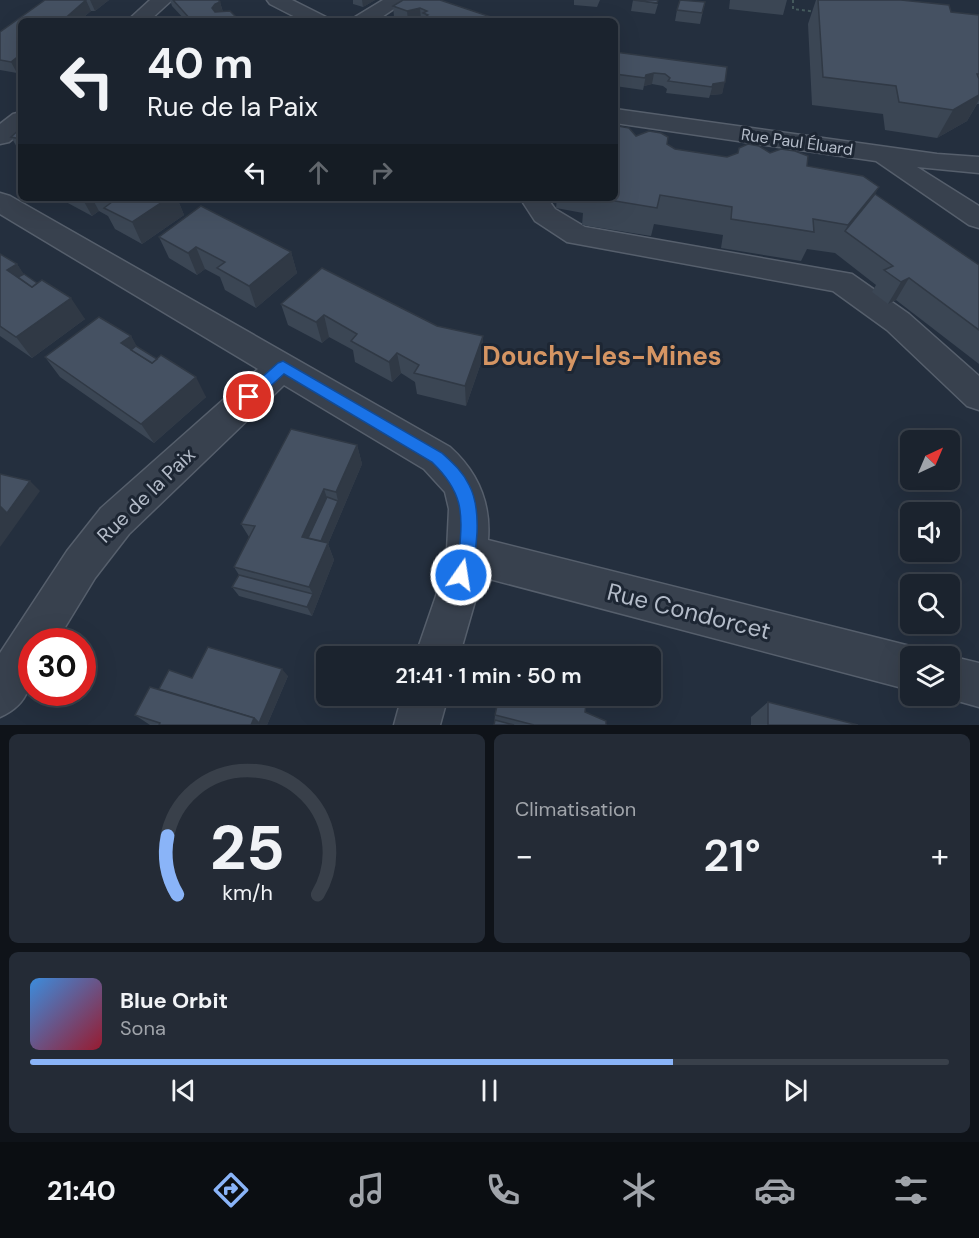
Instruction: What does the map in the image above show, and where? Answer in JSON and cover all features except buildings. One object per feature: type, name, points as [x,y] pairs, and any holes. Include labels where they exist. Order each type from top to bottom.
[{"type":"street","points":[[141,18],[162,0]]},
{"type":"street","points":[[277,0],[313,18]]},
{"type":"street","points":[[367,18],[397,0]]},
{"type":"street","name":"Rue Paul Éluard","points":[[618,116],[966,166],[979,165]]},
{"type":"street","points":[[0,137],[18,122]]},
{"type":"street","points":[[879,153],[979,219]]},
{"type":"street","points":[[535,201],[545,215],[577,235],[841,282],[898,322],[979,396]]},
{"type":"street","points":[[0,202],[283,366],[437,458],[452,472],[463,488],[468,506],[467,554],[440,646]]},
{"type":"street","name":"Rue de la Paix","points":[[40,628],[80,562],[115,521],[283,366]]},
{"type":"street","name":"Rue Condorcet","points":[[467,554],[900,665]]},
{"type":"street","name":"Rue de la Paix","points":[[0,694],[18,665]]},
{"type":"street","points":[[960,680],[979,685]]},
{"type":"street","points":[[417,725],[422,706]]},
{"type":"path","points":[[793,0],[793,9],[828,13]]},
{"type":"district","name":"Douchy-les-Mines","points":[[602,356]]},
{"type":"route","points":[[249,397],[283,366],[437,458],[452,472],[463,488],[468,506],[467,554],[461,575]]}]
